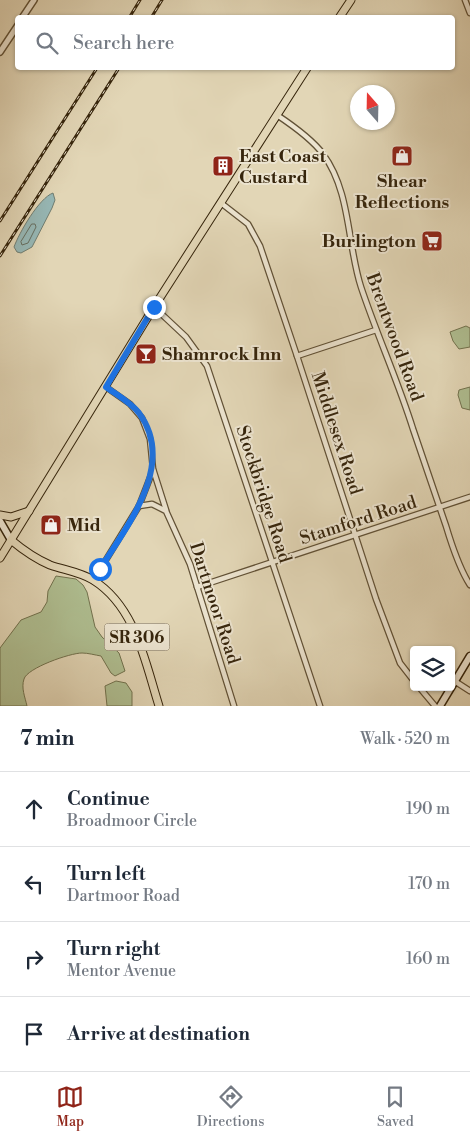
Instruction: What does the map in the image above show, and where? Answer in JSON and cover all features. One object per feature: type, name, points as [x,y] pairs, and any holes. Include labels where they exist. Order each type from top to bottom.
[{"type":"main road","points":[[341,15],[350,0]]},
{"type":"main road","points":[[0,558],[154,307],[306,70]]},
{"type":"main road","points":[[0,514],[12,517],[29,511]]},
{"type":"main road","name":"SR 306","points":[[0,521],[11,540],[43,562],[72,571],[93,581],[121,607],[129,619],[142,649],[159,706]]},
{"type":"main road","points":[[440,706],[470,656]]},
{"type":"street","points":[[24,15],[34,0]]},
{"type":"street","points":[[465,0],[470,13]]},
{"type":"street","points":[[0,52],[15,30]]},
{"type":"street","name":"Brentwood Road","points":[[277,115],[295,128],[322,153],[334,173],[344,201],[352,256],[361,286],[376,330],[399,386],[455,552],[470,585]]},
{"type":"street","name":"Middlesex Road","points":[[221,203],[248,224],[260,246],[376,599],[400,663],[410,677]]},
{"type":"street","name":"Stockbridge Road","points":[[154,307],[186,337],[207,366],[320,706]]},
{"type":"street","points":[[297,356],[376,330]]},
{"type":"street","name":"Dartmoor Road","points":[[106,387],[130,404],[142,418],[150,439],[153,469],[161,499],[186,554],[234,706]]},
{"type":"street","points":[[93,581],[140,506],[153,469]]},
{"type":"street","name":"Stamford Road","points":[[197,587],[470,497]]},
{"type":"street","points":[[140,506],[152,504],[166,511]]},
{"type":"street","points":[[456,682],[470,691]]},
{"type":"street","points":[[422,691],[435,706]]},
{"type":"green space","points":[[466,326],[470,328],[470,347],[459,349],[453,341],[450,332]]},
{"type":"green space","points":[[470,387],[470,410],[462,408],[458,395],[459,390]]},
{"type":"green space","points":[[56,576],[76,579],[83,585],[87,592],[95,627],[102,637],[119,653],[125,671],[115,676],[111,673],[101,656],[82,653],[68,656],[41,666],[27,675],[23,686],[27,706],[0,706],[0,648],[21,620],[41,612],[47,602],[48,591]]},
{"type":"green space","points":[[116,681],[126,683],[132,692],[132,706],[107,706],[105,686]]},
{"type":"water","points":[[53,193],[55,200],[52,208],[32,247],[21,253],[17,252],[14,247],[20,233],[36,209]]},
{"type":"railway","points":[[131,15],[140,0]]},
{"type":"railway","points":[[153,15],[162,0]]},
{"type":"railway","points":[[0,221],[96,70]]},
{"type":"railway","points":[[0,256],[118,70]]},
{"type":"place","name":"Shear Reflections","points":[[402,156]]},
{"type":"place","name":"East Coast Custard","points":[[223,166]]},
{"type":"place","name":"Burlington","points":[[432,241]]},
{"type":"place","name":"Shamrock Inn","points":[[146,354]]},
{"type":"place","name":"Mid","points":[[51,525]]},
{"type":"route","points":[[100,569],[140,506],[153,469],[150,439],[142,418],[130,404],[106,387],[154,307]]}]
